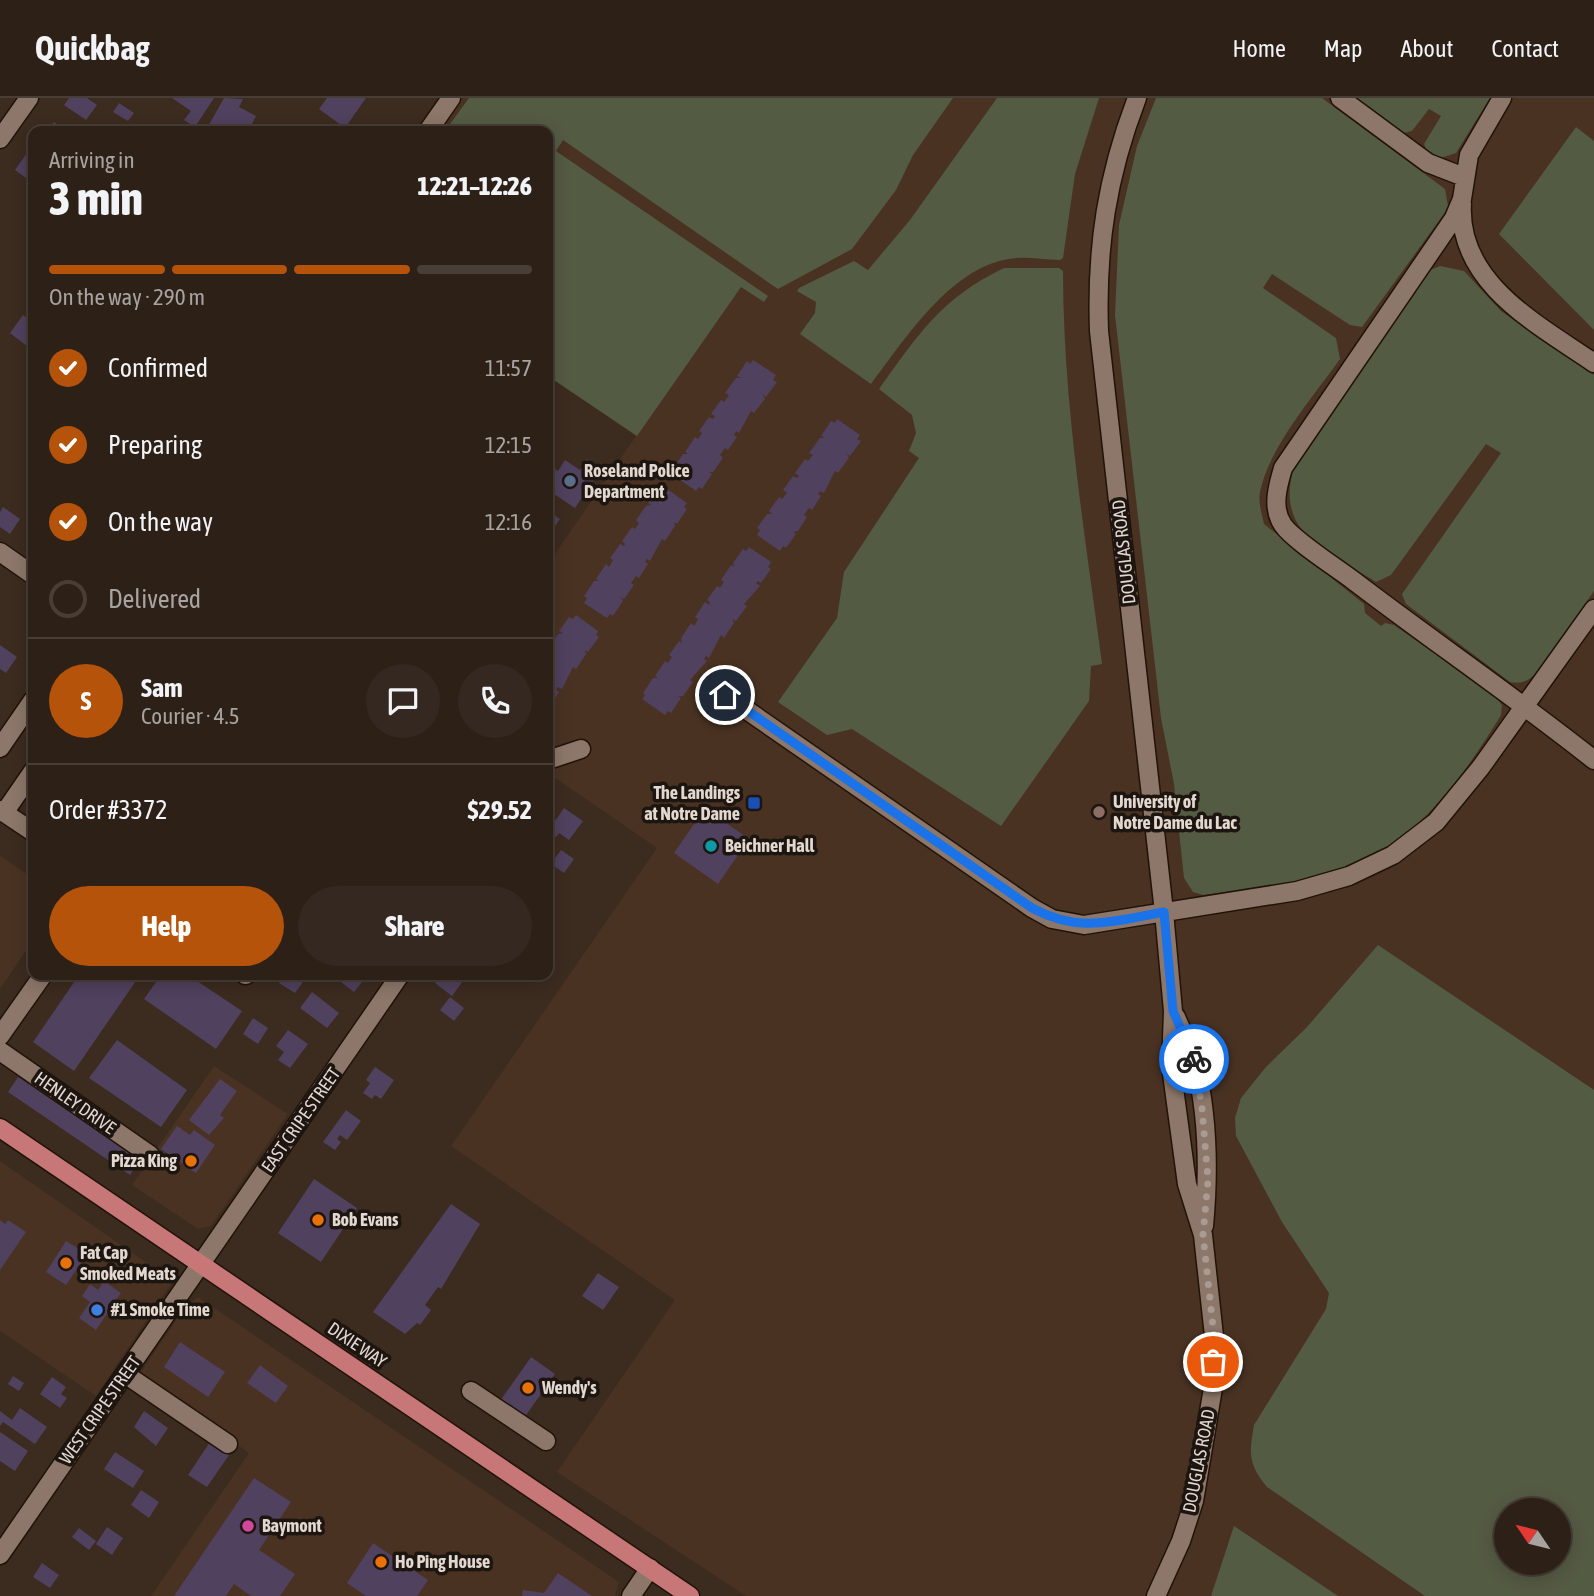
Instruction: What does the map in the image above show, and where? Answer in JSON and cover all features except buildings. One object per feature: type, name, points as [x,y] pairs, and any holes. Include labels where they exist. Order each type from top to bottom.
[{"type":"main road","name":"DIXIE WAY","points":[[0,1128],[690,1596]]},
{"type":"street","points":[[0,139],[29,98]]},
{"type":"street","points":[[431,126],[451,98]]},
{"type":"street","name":"DOUGLAS ROAD","points":[[1138,98],[1108,190],[1097,286],[1099,331],[1164,912],[1173,1011],[1171,1066],[1176,1110],[1187,1184],[1203,1235],[1214,1336],[1213,1388],[1194,1501],[1181,1541],[1156,1596]]},
{"type":"street","points":[[1340,98],[1428,163],[1464,177]]},
{"type":"street","points":[[1502,98],[1469,155],[1462,199],[1466,239],[1496,292],[1594,363]]},
{"type":"street","points":[[1462,199],[1454,218],[1294,448],[1283,468],[1277,489],[1277,511],[1283,526],[1329,563],[1524,705],[1594,760]]},
{"type":"street","points":[[0,552],[28,572]]},
{"type":"street","points":[[725,695],[1032,908],[1052,919],[1084,925],[1297,891],[1349,876],[1393,855],[1436,822],[1481,767],[1594,610]]},
{"type":"street","points":[[0,748],[28,708]]},
{"type":"street","points":[[553,759],[581,749]]},
{"type":"street","points":[[28,777],[2,811],[28,829]]},
{"type":"street","points":[[0,1036],[39,980]]},
{"type":"street","name":"EAST CRIPE STREET","points":[[201,1264],[397,980]]},
{"type":"street","name":"DOUGLAS ROAD","points":[[1173,1011],[1195,1061],[1202,1108],[1208,1180],[1203,1235]]},
{"type":"street","name":"HENLEY DRIVE","points":[[0,1051],[150,1155]]},
{"type":"street","name":"WEST CRIPE STREET","points":[[0,1555],[201,1264]]},
{"type":"street","points":[[125,1374],[228,1444]]},
{"type":"street","points":[[471,1391],[546,1441]]},
{"type":"street","points":[[631,1596],[650,1569]]},
{"type":"shaded area","name":"University of Notre Dame du Lac","points":[[461,98],[1594,98],[1594,1596],[746,1596],[557,1472],[675,1300],[451,1146],[657,848],[553,776],[553,557],[636,436],[553,379],[553,126],[441,126]]},
{"type":"shaded area","points":[[0,856],[28,875],[28,947],[0,989]]},
{"type":"shaded area","points":[[214,1066],[288,1114],[211,1226],[198,1229],[132,1185]]},
{"type":"shaded area","points":[[0,1161],[173,1281],[96,1396],[0,1331]]},
{"type":"shaded area","points":[[198,1297],[619,1582],[615,1596],[151,1596],[249,1453],[138,1376],[186,1306]]},
{"type":"green space","points":[[469,98],[953,98],[913,155],[896,190],[852,249],[778,289],[563,140],[556,151],[768,296],[764,302],[741,287],[637,436],[553,379],[553,126],[449,126]]},
{"type":"green space","points":[[997,98],[1099,98],[1075,174],[1063,258],[1016,258],[993,263],[972,273],[933,306],[871,384],[800,334],[815,313],[816,302],[797,291],[854,261],[868,270],[910,220]]},
{"type":"green space","points":[[1156,98],[1322,98],[1445,189],[1448,206],[1444,214],[1362,327],[1350,325],[1272,274],[1263,288],[1336,338],[1340,359],[1282,440],[1265,475],[1260,504],[1264,524],[1364,604],[1365,613],[1381,626],[1385,623],[1394,625],[1496,697],[1502,705],[1501,715],[1451,788],[1410,830],[1387,848],[1334,872],[1268,886],[1203,895],[1193,892],[1184,878],[1174,784],[1161,718],[1115,315],[1119,225],[1137,146]]},
{"type":"green space","points":[[1354,98],[1490,98],[1456,153],[1441,158],[1427,151],[1424,144],[1441,116],[1429,109],[1412,131],[1404,133]]},
{"type":"green space","points":[[1576,127],[1594,141],[1594,330],[1499,234]]},
{"type":"green space","points":[[1440,266],[1464,271],[1501,311],[1594,375],[1594,591],[1535,674],[1526,681],[1510,682],[1406,604],[1402,594],[1501,453],[1486,444],[1391,575],[1376,582],[1338,559],[1308,536],[1297,522],[1291,506],[1290,486],[1296,461],[1428,271]]},
{"type":"green space","points":[[1004,268],[1059,268],[1063,271],[1071,419],[1102,664],[1091,666],[1089,701],[1001,826],[852,729],[827,735],[778,702],[837,618],[844,572],[919,458],[909,451],[916,433],[912,415],[879,389],[932,319],[963,292]]},
{"type":"green space","points":[[1378,945],[1594,1090],[1594,1596],[1425,1596],[1267,1487],[1256,1472],[1251,1451],[1254,1425],[1326,1309],[1329,1293],[1282,1222],[1236,1136],[1235,1118],[1241,1098],[1266,1067],[1307,1027]]},
{"type":"green space","points":[[1234,1526],[1338,1596],[1211,1596]]},
{"type":"way so far","points":[[1194,1059],[1202,1108],[1208,1180],[1203,1235],[1214,1336],[1213,1362]]},
{"type":"place","name":"Roseland Police Department","points":[[570,481]]},
{"type":"place","name":"The Landings at Notre Dame","points":[[754,803]]},
{"type":"place","name":"University of Notre Dame du Lac","points":[[1099,812]]},
{"type":"place","name":"Beichner Hall","points":[[711,846]]},
{"type":"place","name":"Pizza King","points":[[191,1161]]},
{"type":"place","name":"Bob Evans","points":[[318,1220]]},
{"type":"place","name":"Fat Cap Smoked Meats","points":[[66,1263]]},
{"type":"place","name":"#1 Smoke Time","points":[[97,1310]]},
{"type":"place","name":"Wendy's","points":[[528,1388]]},
{"type":"place","name":"Baymont","points":[[248,1526]]},
{"type":"place","name":"Ho Ping House","points":[[381,1562]]},
{"type":"route","points":[[725,695],[1032,908],[1052,919],[1084,925],[1164,912],[1173,1011],[1194,1059]]}]
